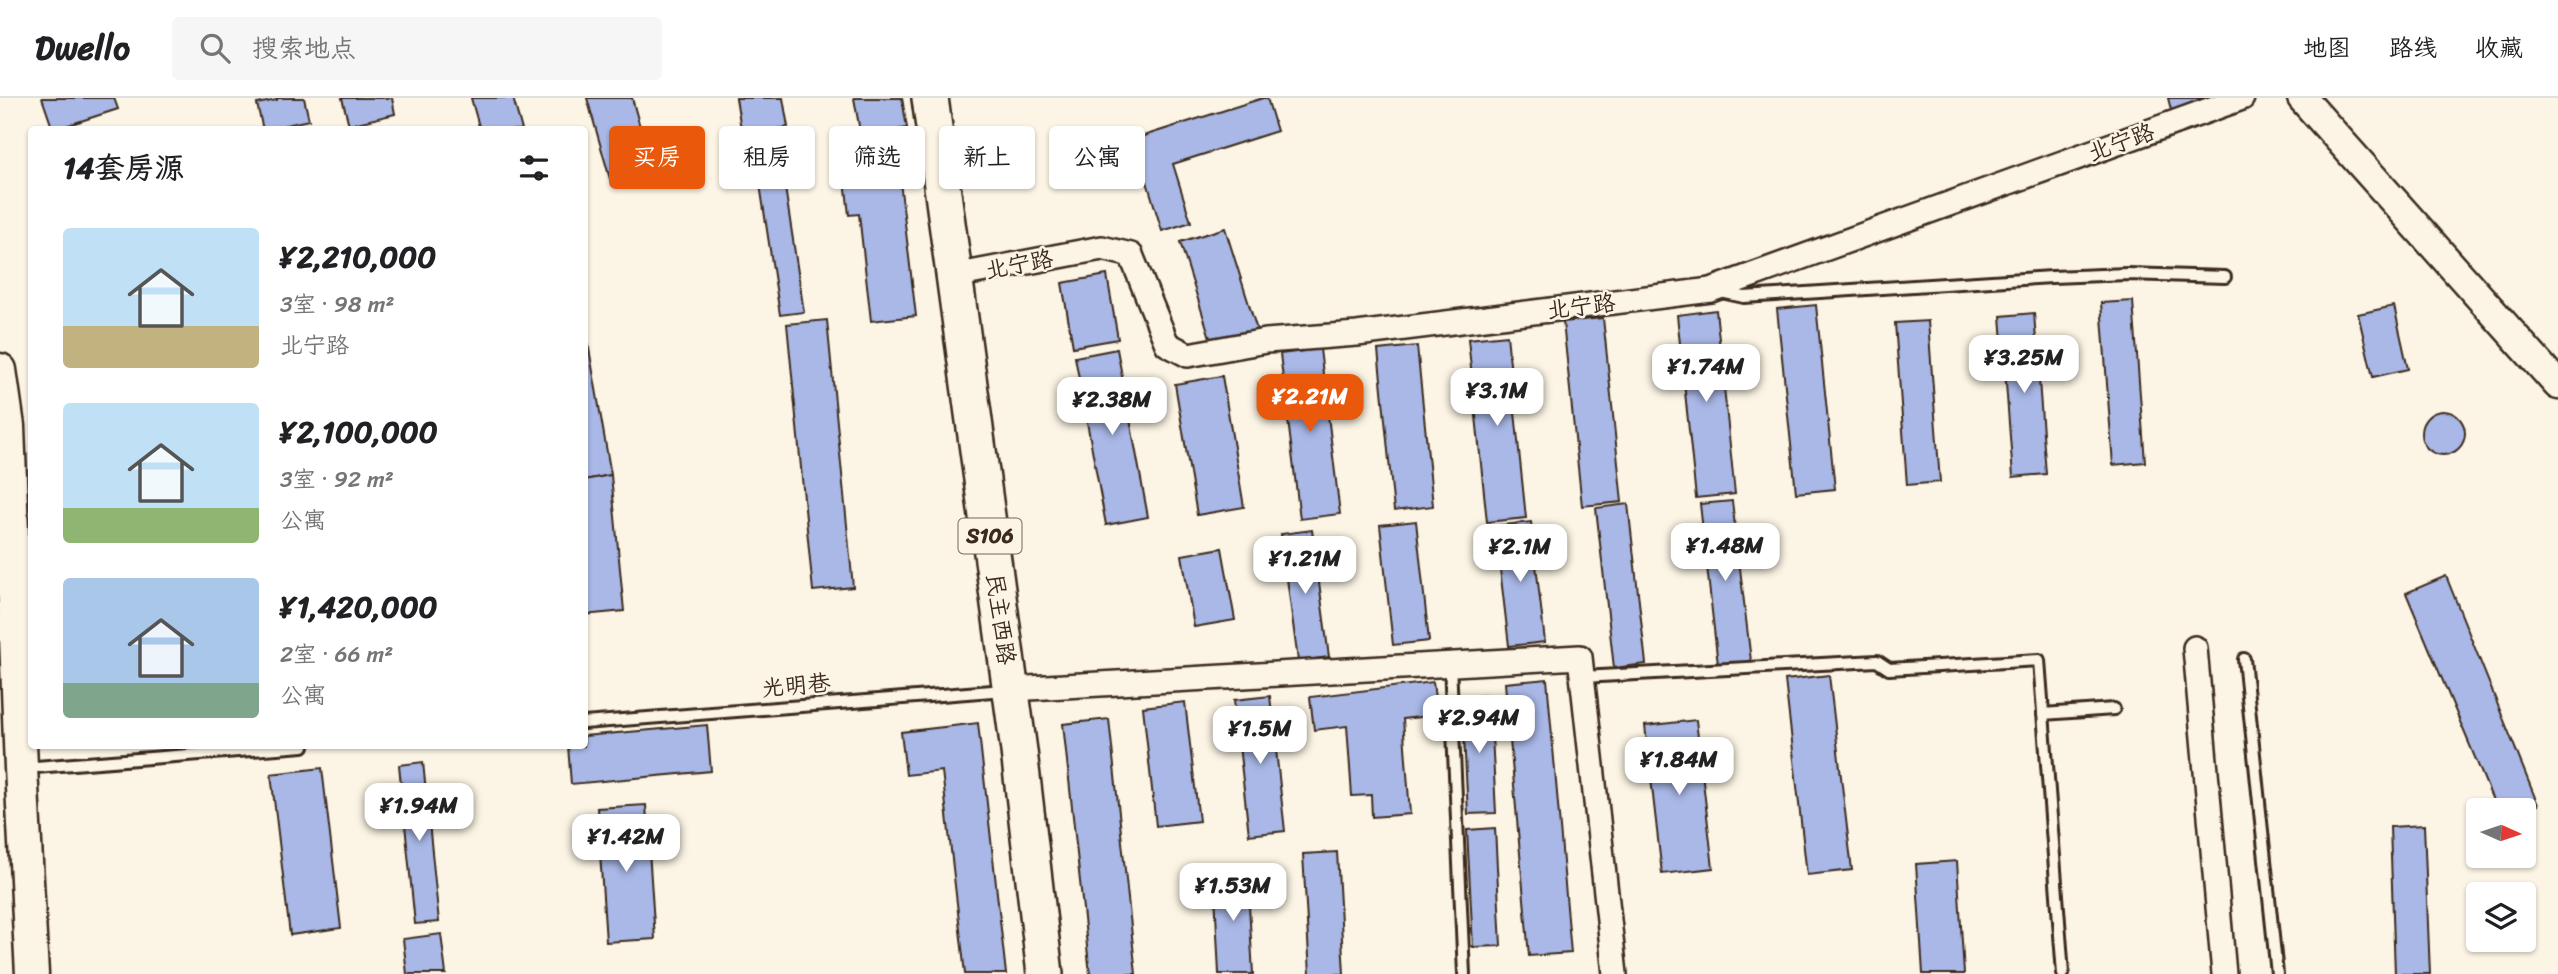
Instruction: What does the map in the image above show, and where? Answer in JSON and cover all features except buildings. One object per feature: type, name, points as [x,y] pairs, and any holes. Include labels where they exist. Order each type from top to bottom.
[{"type":"main road","name":"民主西路","points":[[930,98],[1011,690],[1045,974]]},
{"type":"main road","points":[[0,370],[32,974]]},
{"type":"street","name":"北宁路","points":[[954,276],[1102,248],[1131,255],[1167,344],[1188,355],[1266,341],[1357,334],[1711,290],[2242,98]]},
{"type":"street","points":[[2302,98],[2558,386]]},
{"type":"street","points":[[2195,648],[2224,974]]},
{"type":"street","points":[[1011,690],[1580,657],[1615,974]]},
{"type":"lane","points":[[1711,290],[1744,297],[2102,275],[2225,277]]},
{"type":"lane","points":[[2245,659],[2277,974]]},
{"type":"lane","points":[[1582,677],[1877,661],[1889,669],[2039,660],[2063,974]]},
{"type":"lane","points":[[1450,664],[1464,974]]},
{"type":"lane","name":"光明巷","points":[[588,723],[1011,690]]},
{"type":"lane","points":[[2043,714],[2115,709]]},
{"type":"lane","points":[[20,768],[264,749]]}]
